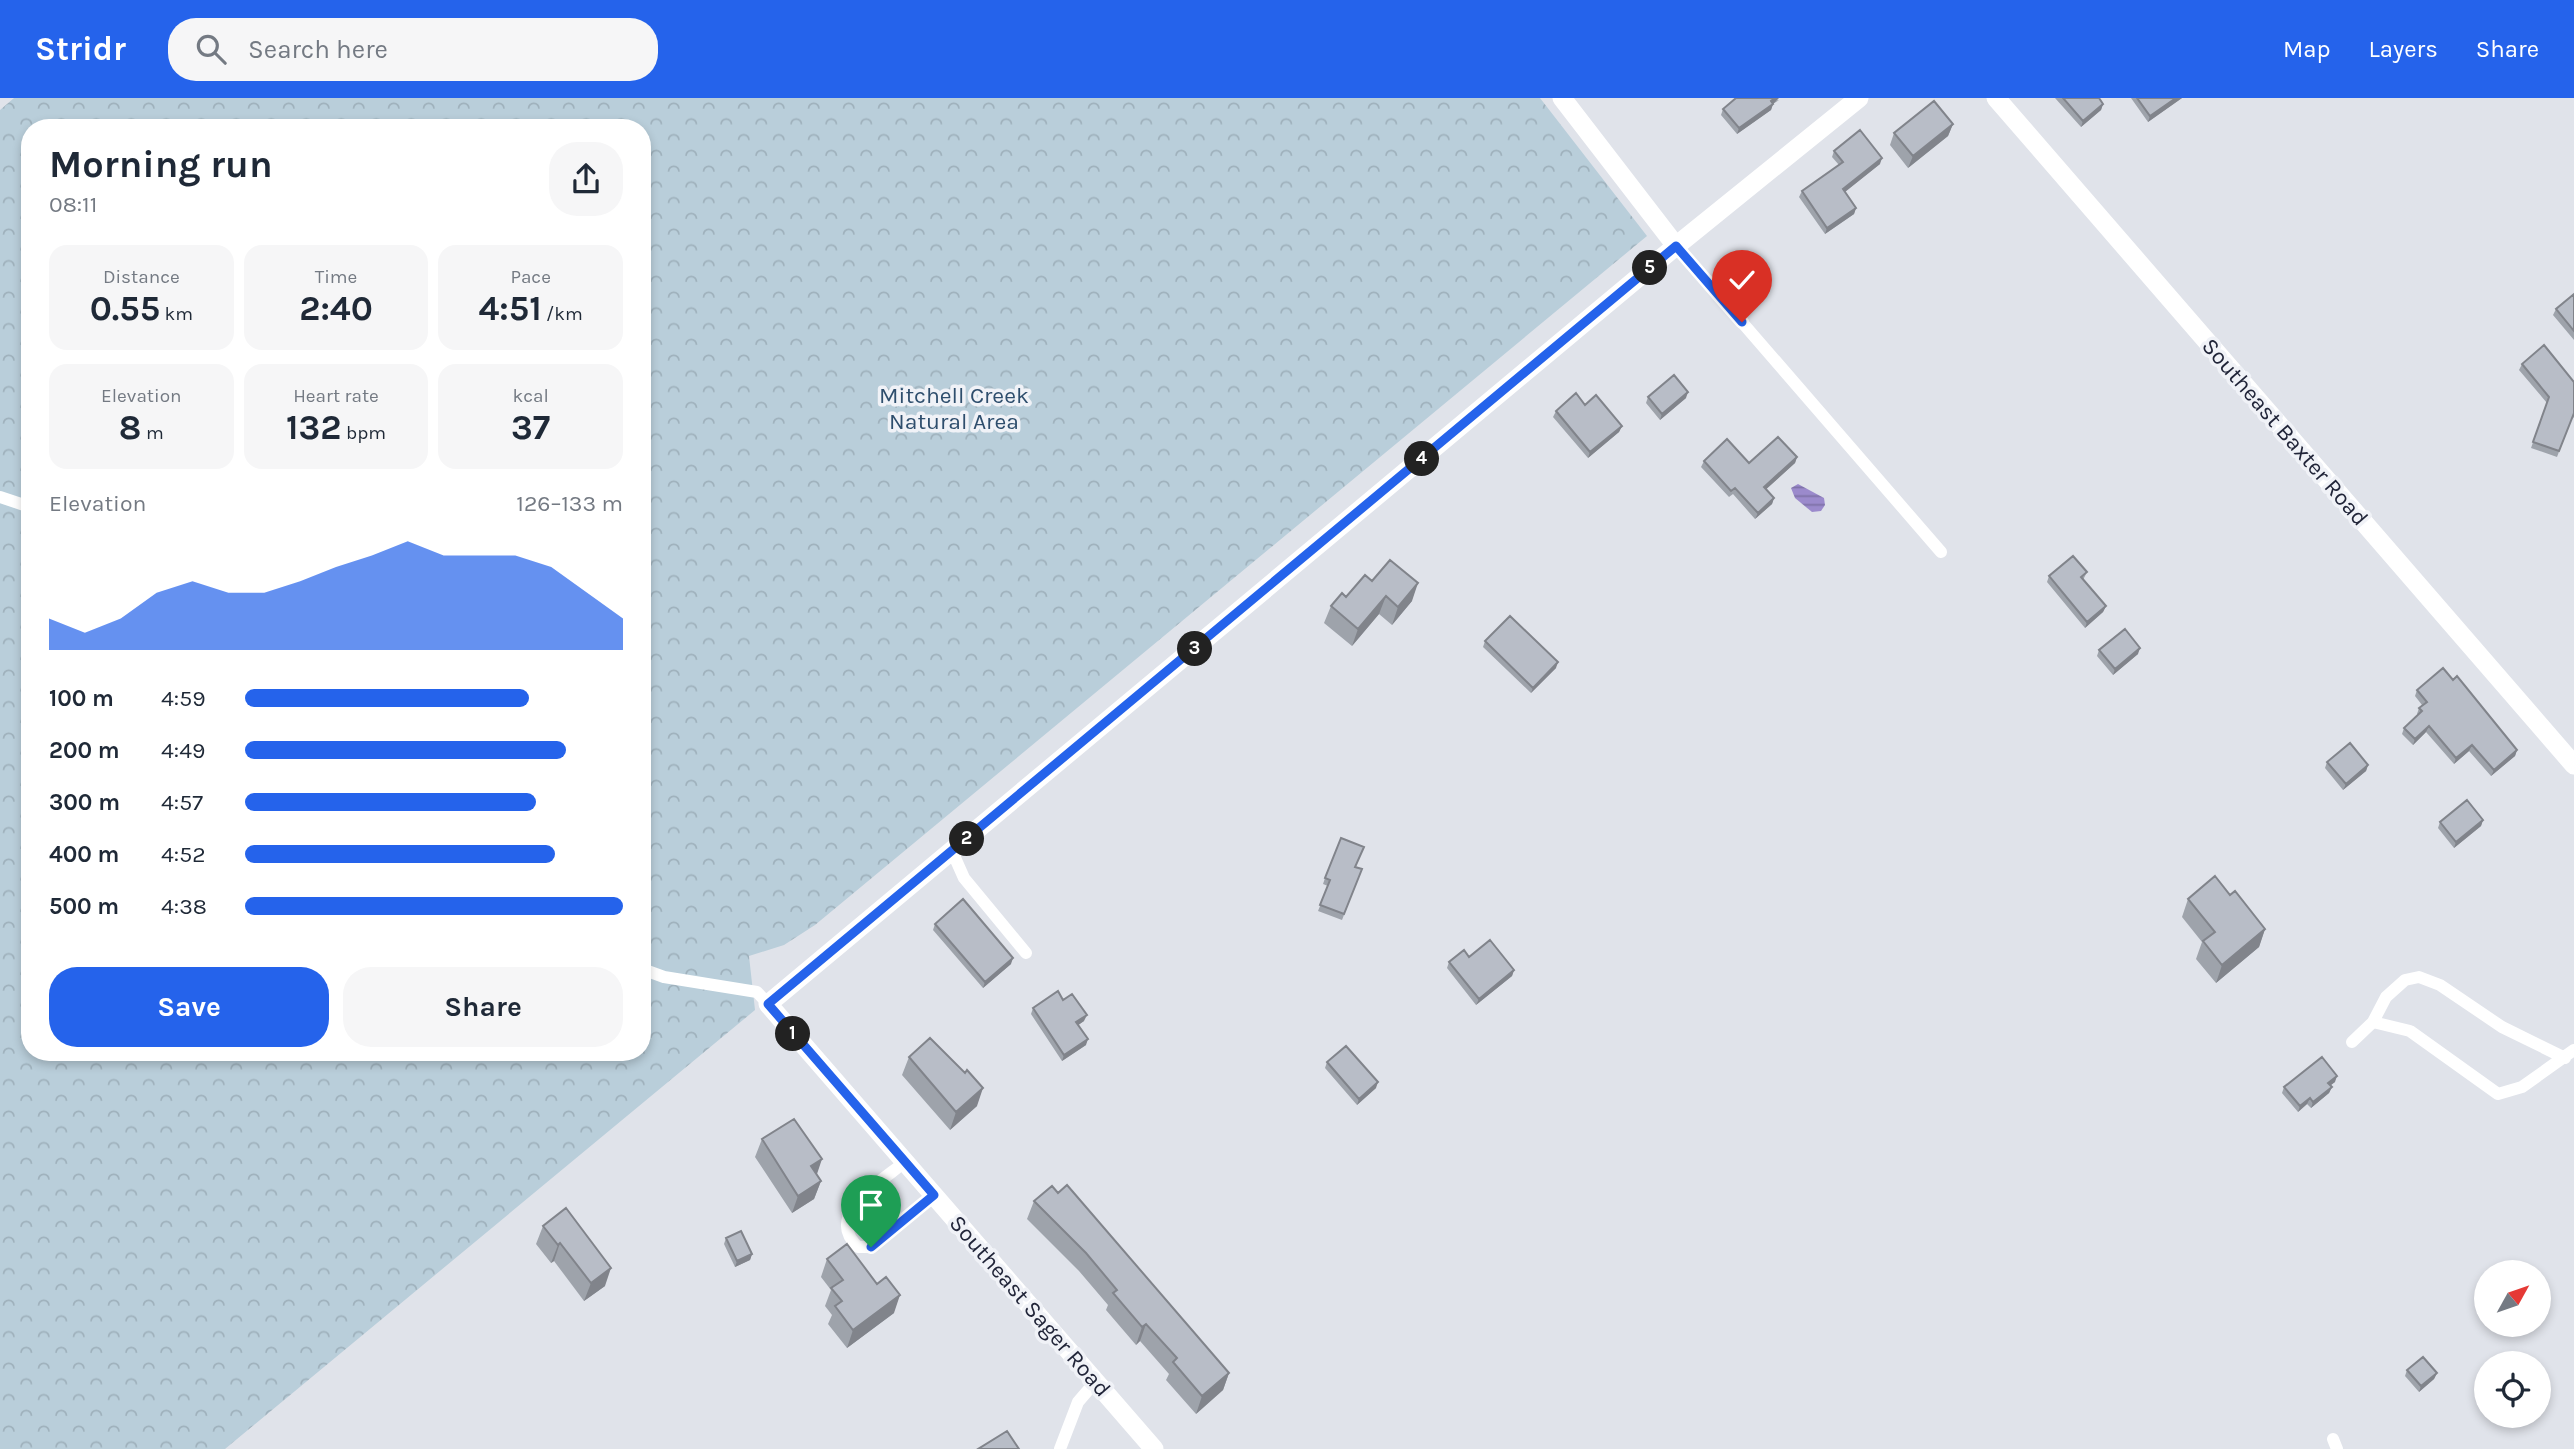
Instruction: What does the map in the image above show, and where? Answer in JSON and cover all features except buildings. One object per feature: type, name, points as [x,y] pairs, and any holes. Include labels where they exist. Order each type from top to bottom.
[{"type":"street","points":[[1562,98],[1676,246]]},
{"type":"street","points":[[768,1004],[1676,246],[1859,98]]},
{"type":"street","name":"Southeast Baxter Road","points":[[1996,98],[2574,765]]},
{"type":"street","name":"Southeast Sager Road","points":[[768,1004],[1096,1381],[1150,1448]]},
{"type":"lane","points":[[1676,246],[1941,552]]},
{"type":"lane","points":[[0,496],[21,504]]},
{"type":"lane","points":[[952,851],[964,877],[1026,953]]},
{"type":"lane","points":[[651,972],[664,977],[757,992],[768,1004]]},
{"type":"lane","points":[[2352,1042],[2373,1022],[2386,997],[2405,980],[2419,978],[2440,985],[2502,1027],[2570,1054]]},
{"type":"lane","points":[[2373,1022],[2410,1031],[2498,1094],[2522,1087],[2570,1054]]},
{"type":"lane","points":[[906,1161],[850,1210],[844,1225],[848,1237],[858,1247],[871,1247],[934,1195]]},
{"type":"lane","points":[[1060,1449],[1078,1402],[1096,1381]]},
{"type":"green space","name":"Mitchell Creek Natural Area","points":[[14,98],[1540,98],[1647,236],[815,925],[784,945],[749,956],[755,1010],[225,1449],[0,1449],[0,110]]},
{"type":"shaded area","points":[[1798,484],[1824,498],[1825,505],[1821,511],[1812,512],[1795,498],[1791,488]]},
{"type":"route","points":[[871,1247],[934,1195],[768,1004],[1676,246],[1742,322]]}]
